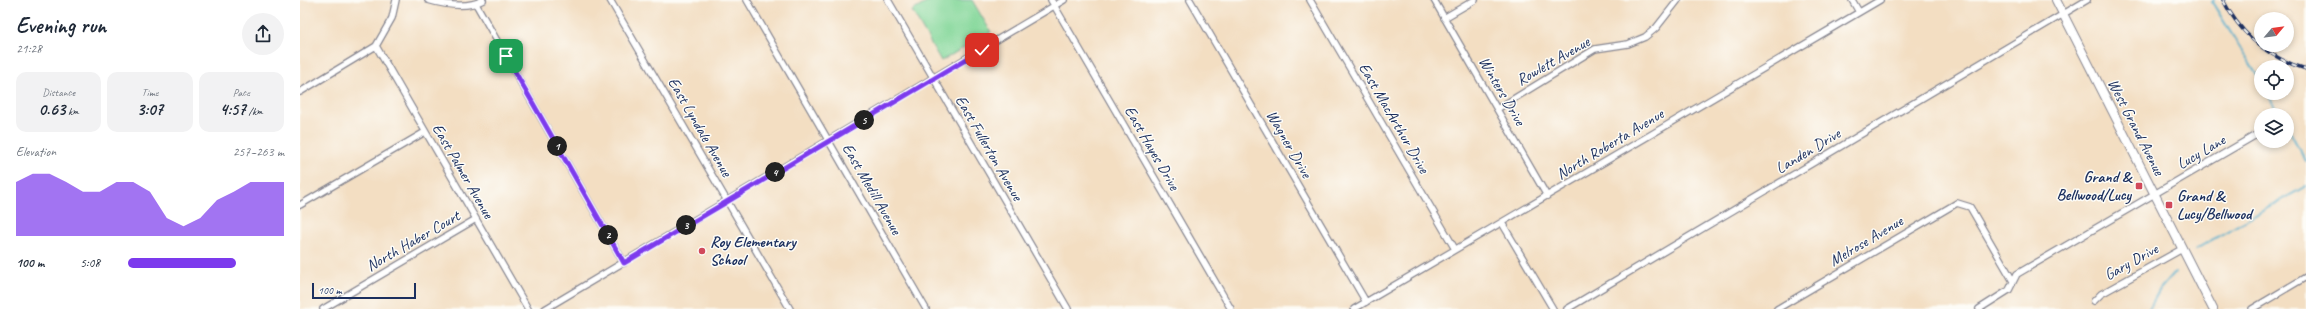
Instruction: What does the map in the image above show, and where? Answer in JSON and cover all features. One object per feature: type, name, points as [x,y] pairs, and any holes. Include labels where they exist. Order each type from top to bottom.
[{"type":"main road","name":"West Grand Avenue","points":[[2056,0],[2213,309]]},
{"type":"street","points":[[300,92],[376,46],[392,18],[396,0]]},
{"type":"street","points":[[428,0],[449,5],[476,4],[483,0]]},
{"type":"street","name":"East Lyndale Avenue","points":[[610,0],[790,309]]},
{"type":"street","name":"East Medill Avenue","points":[[747,0],[926,309]]},
{"type":"street","name":"East Fullerton Avenue","points":[[888,0],[1068,309]]},
{"type":"street","name":"East Hayes Drive","points":[[1051,0],[1231,309]]},
{"type":"street","points":[[546,309],[828,140],[934,79],[1064,0]]},
{"type":"street","name":"Wagner Drive","points":[[1190,0],[1366,302]]},
{"type":"street","name":"East MacArthur Drive","points":[[1310,0],[1455,249]]},
{"type":"street","name":"Winters Drive","points":[[1434,0],[1547,196]]},
{"type":"street","points":[[1444,18],[1474,0]]},
{"type":"street","name":"Rowlett Avenue","points":[[1497,109],[1595,49],[1628,44],[1645,37],[1656,28],[1678,0]]},
{"type":"street","points":[[1852,0],[1859,12]]},
{"type":"street","name":"North Roberta Avenue","points":[[1354,309],[1880,0]]},
{"type":"street","name":"Landen Drive","points":[[1567,309],[2087,0]]},
{"type":"street","points":[[476,4],[624,263]]},
{"type":"street","name":"East Palmer Avenue","points":[[376,46],[528,309]]},
{"type":"street","points":[[300,205],[425,132]]},
{"type":"street","name":"Lucy Lane","points":[[1979,309],[2009,290],[2017,274],[2254,136]]},
{"type":"street","name":"Melrose Avenue","points":[[1777,309],[1957,203],[1970,207],[2013,281]]},
{"type":"street","name":"North Haber Court","points":[[323,309],[476,219]]},
{"type":"street","points":[[1502,223],[1553,309]]},
{"type":"street","name":"Gary Drive","points":[[2094,301],[2101,294],[2182,249]]},
{"type":"street","points":[[2252,309],[2306,277]]},
{"type":"street","points":[[1786,303],[1790,309]]},
{"type":"green space","points":[[931,0],[972,0],[991,32],[941,61],[912,11]]},
{"type":"waterway","points":[[2214,0],[2212,2],[2254,71]]},
{"type":"waterway","points":[[2271,100],[2276,108]]},
{"type":"waterway","points":[[2294,139],[2306,162]]},
{"type":"waterway","points":[[2196,249],[2306,186]]},
{"type":"waterway","points":[[2149,309],[2160,289],[2175,272]]},
{"type":"railway","points":[[2223,0],[2238,24],[2257,44],[2268,52],[2306,69]]},
{"type":"place","name":"Grand & Bellwood/Lucy","points":[[2139,186]]},
{"type":"place","name":"Grand & Lucy/Bellwood","points":[[2169,205]]},
{"type":"place","name":"Roy Elementary School","points":[[702,251]]},
{"type":"route","points":[[506,56],[624,263],[727,200],[982,50]]}]
